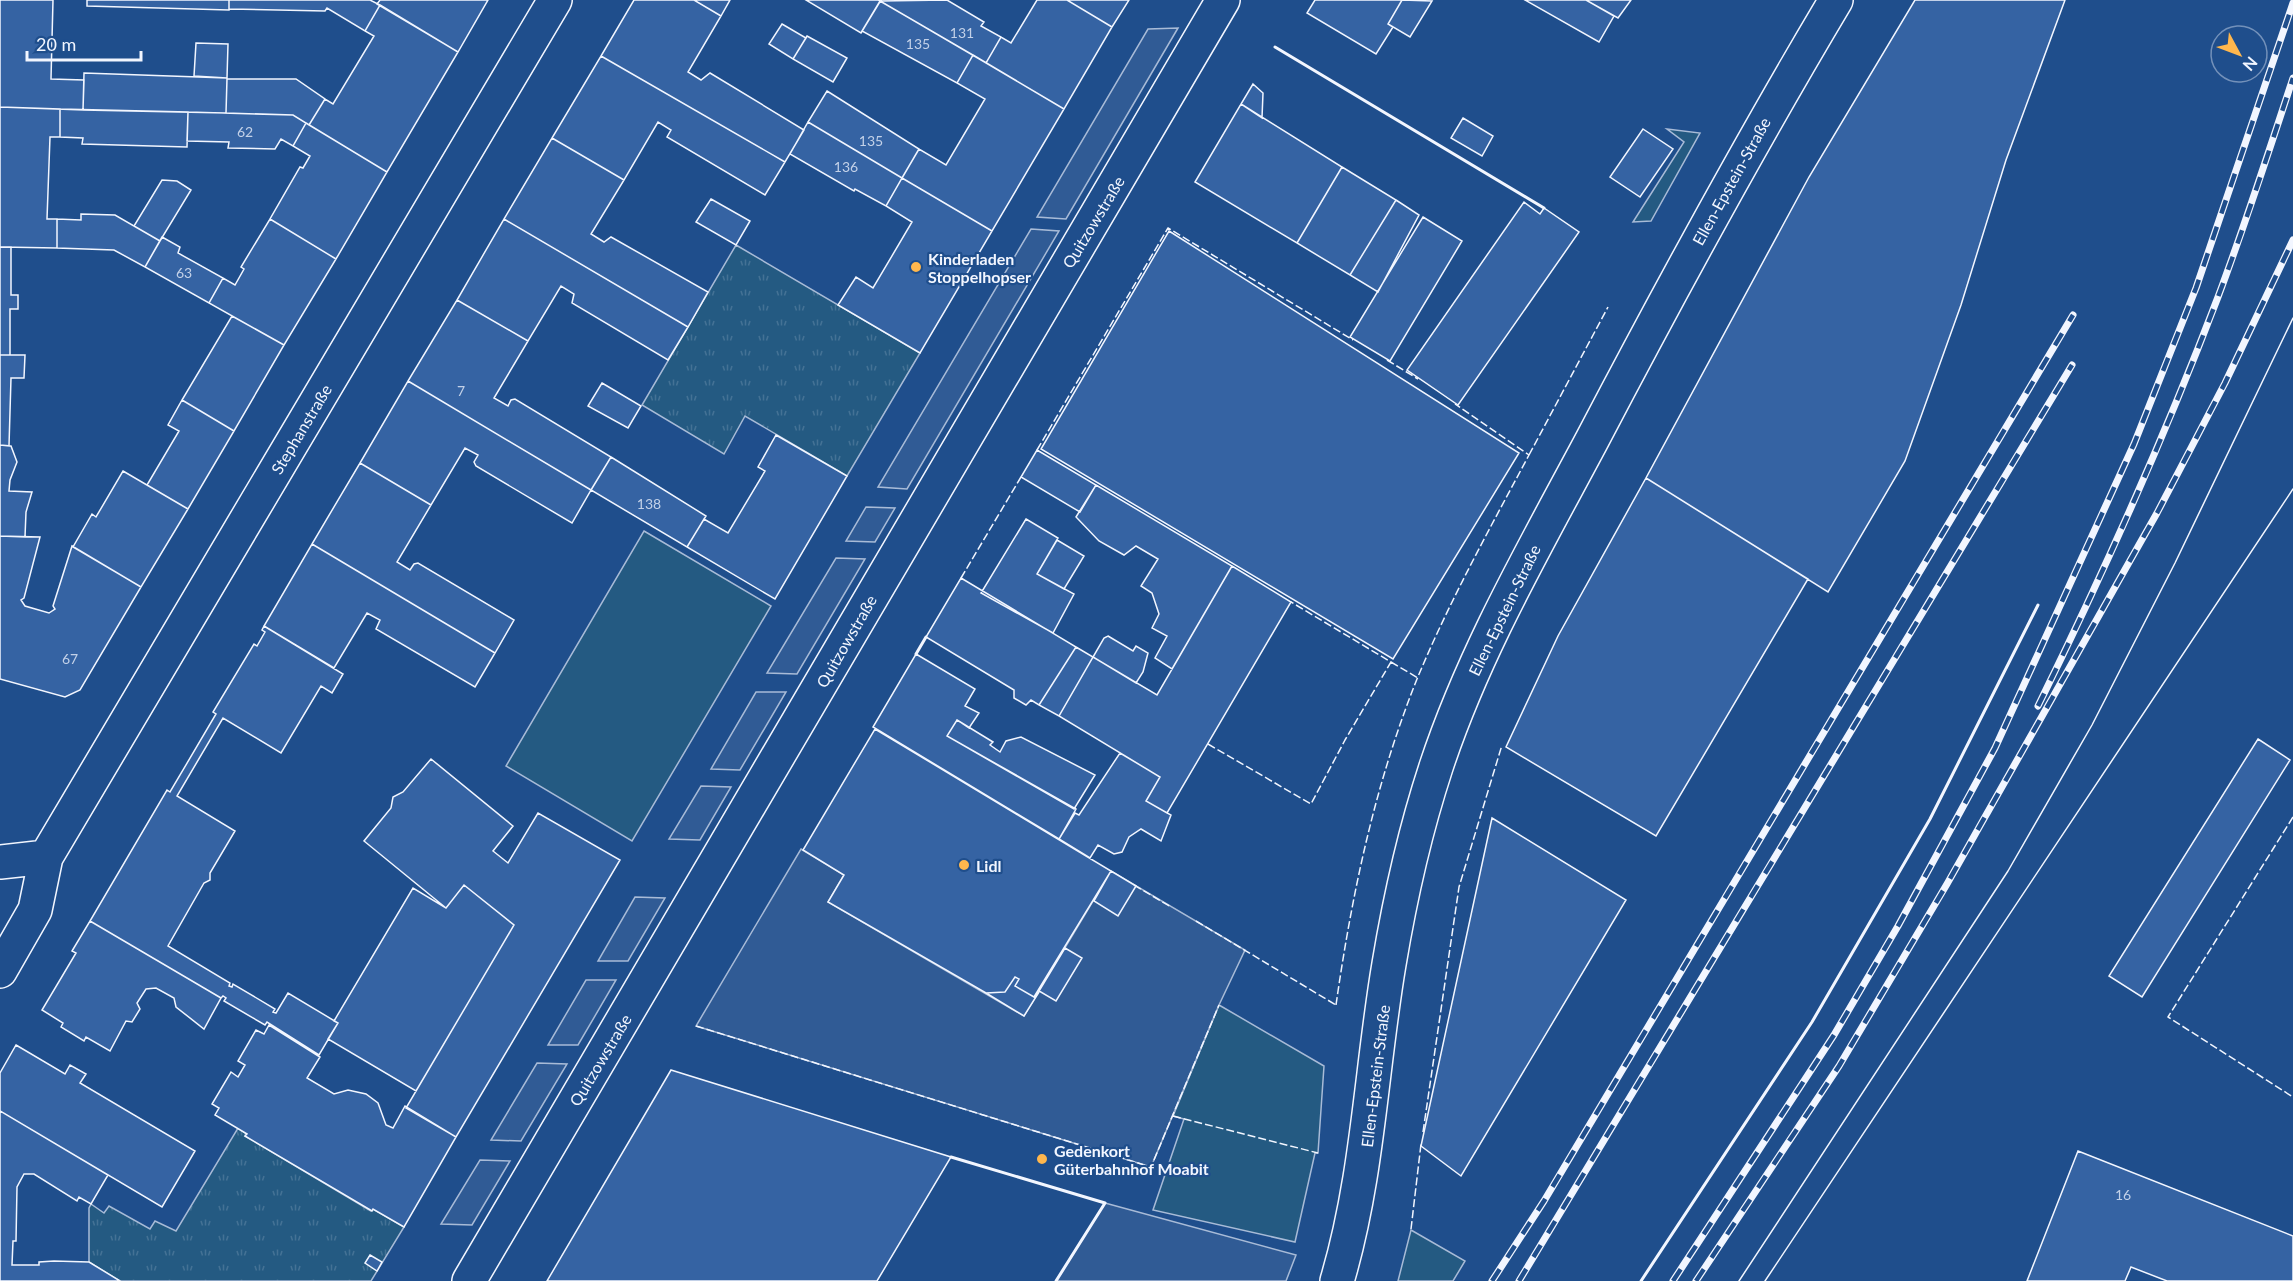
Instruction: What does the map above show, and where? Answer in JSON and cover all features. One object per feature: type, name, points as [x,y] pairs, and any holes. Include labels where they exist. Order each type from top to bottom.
[{"type":"street","name":"Stephanstraße","points":[[0,971],[35,910],[46,857],[555,0]]},
{"type":"street","name":"Quitzowstraße","points":[[469,1281],[1223,0]]},
{"type":"street","name":"Ellen-Epstein-Straße","points":[[1337,1281],[1361,1186],[1389,965],[1411,852],[1436,768],[1461,700],[1491,630],[1646,336],[1756,134],[1836,0]]},
{"type":"street","points":[[0,862],[46,857]]},
{"type":"green space","points":[[1667,129],[1700,133],[1651,221],[1633,222],[1684,142]]},
{"type":"green space","points":[[736,245],[920,353],[847,476],[745,416],[724,454],[642,405]]},
{"type":"green space","points":[[644,531],[771,606],[632,841],[506,766]]},
{"type":"green space","points":[[1219,1005],[1324,1066],[1318,1153],[1315,1153],[1295,1242],[1153,1210],[1184,1119],[1173,1116]]},
{"type":"green space","points":[[238,1128],[247,1134],[245,1136],[371,1211],[373,1209],[404,1227],[371,1281],[120,1281],[89,1262],[89,1208],[91,1204],[104,1213],[109,1206],[150,1229],[155,1221],[176,1231]]},
{"type":"green space","points":[[1411,1230],[1465,1261],[1453,1281],[1398,1281]]},
{"type":"shaded area","points":[[1178,28],[1066,219],[1037,217],[1148,29]]},
{"type":"shaded area","points":[[1031,229],[1059,231],[907,489],[878,487]]},
{"type":"shaded area","points":[[866,507],[895,508],[875,542],[846,541]]},
{"type":"shaded area","points":[[836,558],[865,559],[797,674],[767,673]]},
{"type":"shaded area","points":[[756,692],[786,692],[740,770],[711,769]]},
{"type":"shaded area","points":[[701,786],[731,787],[700,840],[669,839]]},
{"type":"shaded area","points":[[801,849],[844,875],[828,902],[1024,1016],[1111,871],[1245,950],[1219,1005],[1151,1167],[696,1026]]},
{"type":"shaded area","points":[[635,897],[665,898],[628,961],[598,961]]},
{"type":"shaded area","points":[[586,980],[616,980],[578,1045],[548,1045]]},
{"type":"shaded area","points":[[537,1063],[567,1064],[521,1141],[491,1140]]},
{"type":"shaded area","points":[[480,1160],[510,1161],[472,1225],[441,1224]]},
{"type":"shaded area","points":[[1105,1203],[1296,1255],[1286,1281],[1056,1281]]},
{"type":"building","points":[[0,0],[53,0],[51,79],[84,80],[83,110],[0,107]]},
{"type":"building","points":[[87,0],[229,0],[229,10],[87,6]]},
{"type":"building","points":[[229,0],[370,0],[380,5],[365,31],[327,8],[325,11],[229,9]]},
{"type":"building","points":[[380,0],[488,0],[458,52],[377,4]]},
{"type":"building","points":[[634,0],[694,0],[721,16],[688,72],[701,80],[710,73],[804,130],[785,162],[601,56]]},
{"type":"building","points":[[694,0],[730,0],[721,16]]},
{"type":"building","points":[[806,0],[881,0],[861,33]]},
{"type":"building","points":[[947,0],[984,22],[981,26],[1001,37],[986,63],[880,1]]},
{"type":"building","points":[[1037,0],[1067,0],[1112,27],[1064,109],[986,63],[1001,37],[1011,43]]},
{"type":"building","points":[[1067,0],[1129,0],[1112,27]]},
{"type":"building","points":[[1315,0],[1402,0],[1388,24],[1393,27],[1376,54],[1307,13]]},
{"type":"building","points":[[1402,0],[1432,1],[1410,37],[1388,24]]},
{"type":"building","points":[[1525,0],[1586,0],[1614,16],[1599,42]]},
{"type":"building","points":[[1586,0],[1631,0],[1618,18]]},
{"type":"building","points":[[1915,0],[2065,0],[2006,160],[1961,305],[1905,461],[1828,592],[1646,478],[1809,177]]},
{"type":"building","points":[[880,1],[973,55],[957,83],[862,31]]},
{"type":"building","points":[[380,5],[458,52],[387,172],[309,125],[325,99],[333,104],[374,36],[365,31]]},
{"type":"building","points":[[782,24],[806,38],[793,59],[769,44]]},
{"type":"building","points":[[807,36],[847,58],[833,82],[793,59]]},
{"type":"building","points":[[196,43],[228,44],[227,78],[194,76]]},
{"type":"building","points":[[973,55],[1064,109],[992,231],[902,178],[919,149],[946,165],[985,99],[957,83]]},
{"type":"building","points":[[601,56],[785,162],[765,195],[667,137],[671,130],[658,122],[624,180],[552,138]]},
{"type":"building","points":[[84,73],[227,78],[226,113],[83,110]]},
{"type":"building","points":[[227,79],[296,79],[325,99],[309,125],[293,115],[226,113]]},
{"type":"building","points":[[1253,84],[1263,93],[1262,118],[1241,104]]},
{"type":"building","points":[[827,91],[919,149],[902,178],[808,122]]},
{"type":"building","points":[[1241,104],[1342,167],[1297,243],[1195,182]]},
{"type":"building","points":[[0,107],[60,109],[60,137],[50,137],[47,219],[57,219],[57,248],[0,247]]},
{"type":"building","points":[[60,109],[188,112],[187,147],[82,144],[83,138],[60,137]]},
{"type":"building","points":[[188,112],[293,115],[306,123],[293,146],[281,139],[275,149],[228,148],[229,142],[187,141]]},
{"type":"building","points":[[1463,118],[1493,136],[1482,156],[1451,138]]},
{"type":"building","points":[[808,122],[902,178],[886,206],[855,189],[854,191],[790,154]]},
{"type":"building","points":[[306,123],[387,172],[336,259],[270,219],[300,167],[303,168],[310,156],[293,146]]},
{"type":"building","points":[[1643,129],[1673,149],[1640,197],[1610,177]]},
{"type":"building","points":[[552,138],[624,180],[591,234],[604,242],[611,237],[708,292],[688,327],[504,219]]},
{"type":"building","points":[[1342,167],[1396,200],[1350,275],[1297,243]]},
{"type":"building","points":[[902,178],[992,231],[920,353],[838,305],[856,277],[873,288],[912,222],[886,206]]},
{"type":"building","points":[[162,180],[177,181],[191,190],[160,241],[134,226]]},
{"type":"building","points":[[711,199],[750,221],[736,245],[696,222]]},
{"type":"building","points":[[1396,200],[1419,215],[1378,292],[1350,275]]},
{"type":"building","points":[[1524,202],[1540,214],[1544,208],[1579,232],[1458,405],[1407,370]]},
{"type":"building","points":[[81,214],[115,215],[160,241],[145,267],[114,250],[57,248],[57,219],[81,220]]},
{"type":"building","points":[[1423,217],[1462,241],[1390,361],[1350,337]]},
{"type":"building","points":[[270,219],[336,259],[284,345],[209,303],[223,278],[235,285],[244,269],[241,267]]},
{"type":"building","points":[[504,219],[688,327],[668,360],[572,303],[574,294],[561,286],[528,341],[457,300]]},
{"type":"building","points":[[1169,231],[1519,453],[1393,659],[1041,449]]},
{"type":"building","points":[[162,237],[180,247],[178,253],[223,278],[209,303],[145,267]]},
{"type":"building","points":[[0,247],[11,247],[11,295],[18,295],[18,309],[10,309],[10,355],[0,355]]},
{"type":"building","points":[[457,300],[528,341],[494,398],[508,406],[511,400],[515,399],[611,457],[591,490],[408,381]]},
{"type":"building","points":[[232,316],[284,345],[234,431],[182,400]]},
{"type":"building","points":[[0,355],[25,355],[24,378],[11,378],[9,446],[0,445]]},
{"type":"building","points":[[408,381],[591,490],[572,523],[476,466],[474,462],[478,455],[465,448],[431,505],[360,463]]},
{"type":"building","points":[[602,383],[641,406],[628,428],[588,406]]},
{"type":"building","points":[[182,400],[234,431],[188,509],[147,485],[179,431],[168,425]]},
{"type":"building","points":[[776,435],[847,476],[775,599],[687,547],[704,519],[728,533],[765,471],[758,467]]},
{"type":"building","points":[[0,445],[11,446],[17,462],[10,480],[9,491],[32,492],[26,512],[25,537],[0,536]]},
{"type":"building","points":[[1037,450],[1096,485],[1080,512],[1021,477]]},
{"type":"building","points":[[611,457],[706,516],[687,547],[591,490]]},
{"type":"building","points":[[360,463],[431,505],[397,562],[410,570],[414,564],[418,563],[514,620],[495,653],[312,544]]},
{"type":"building","points":[[123,471],[188,509],[141,587],[73,547],[92,514],[96,517]]},
{"type":"building","points":[[1646,478],[1808,579],[1656,836],[1506,747],[1558,636]]},
{"type":"building","points":[[1096,485],[1232,566],[1172,669],[1155,658],[1167,636],[1152,628],[1159,614],[1152,593],[1141,586],[1158,559],[1136,546],[1124,555],[1099,541],[1076,517]]},
{"type":"building","points":[[1026,519],[1058,538],[1037,574],[1074,594],[1053,633],[981,593]]},
{"type":"building","points":[[0,536],[40,537],[24,598],[21,600],[25,606],[49,613],[55,609],[53,606],[72,546],[141,587],[80,690],[65,697],[0,679]]},
{"type":"building","points":[[1057,540],[1084,556],[1064,589],[1037,574]]},
{"type":"building","points":[[312,544],[495,653],[475,687],[376,629],[380,620],[367,613],[334,668],[264,626]]},
{"type":"building","points":[[1232,566],[1291,602],[1167,813],[1146,801],[1160,777],[1059,716],[1093,657],[1157,695]]},
{"type":"building","points":[[961,578],[1076,647],[1039,705],[1031,700],[1026,705],[1014,698],[1014,690],[926,637]]},
{"type":"building","points":[[264,626],[343,674],[332,693],[321,686],[281,753],[223,718],[177,796],[235,831],[210,873],[210,880],[204,883],[168,946],[230,983],[229,986],[232,987],[233,984],[275,1009],[273,1012],[276,1013],[288,993],[338,1023],[319,1055],[267,1022],[265,1025],[224,1001],[226,998],[223,996],[221,998],[90,921],[167,790],[170,792],[216,714],[213,712],[254,644],[257,646],[265,632],[262,630]]},
{"type":"building","points":[[1108,636],[1133,651],[1136,646],[1148,653],[1143,672],[1136,683],[1093,657],[1104,638]]},
{"type":"building","points":[[1076,647],[1093,657],[1059,716],[1039,705]]},
{"type":"building","points":[[916,654],[975,689],[965,706],[979,713],[969,728],[957,720],[947,736],[1076,809],[1059,839],[873,727]]},
{"type":"building","points":[[957,720],[993,742],[990,745],[1000,752],[1006,741],[1021,737],[1095,775],[1074,809],[947,736]]},
{"type":"building","name":"Lidl","points":[[875,729],[1111,871],[1034,997],[1015,986],[1019,979],[1015,977],[1005,992],[986,993],[828,902],[844,875],[803,850]]},
{"type":"building","points":[[2258,739],[2290,760],[2142,997],[2109,976]]},
{"type":"building","points":[[1120,753],[1160,777],[1146,801],[1171,815],[1161,841],[1141,829],[1129,837],[1122,852],[1114,854],[1098,845],[1090,858],[1059,839],[1075,813],[1079,815]]},
{"type":"building","points":[[431,759],[513,826],[493,851],[508,863],[538,813],[620,860],[456,1137],[406,1108],[514,925],[464,885],[446,908],[364,841],[391,808],[393,797],[403,792]]},
{"type":"building","points":[[1492,818],[1626,900],[1461,1176],[1421,1146]]},
{"type":"building","points":[[1111,871],[1136,886],[1118,916],[1094,901]]},
{"type":"building","points":[[464,885],[514,925],[416,1091],[328,1039],[338,1023],[334,1021],[413,888],[446,908]]},
{"type":"building","points":[[90,921],[221,998],[204,1029],[176,1007],[174,998],[156,988],[146,989],[137,1003],[140,1009],[132,1022],[126,1021],[110,1051],[86,1037],[84,1041],[61,1027],[63,1023],[42,1010],[76,953],[72,951]]},
{"type":"building","points":[[1065,948],[1082,958],[1056,1001],[1039,991]]},
{"type":"building","points":[[1015,977],[1019,979],[1015,986],[1034,997],[1039,992],[1024,1016],[986,993],[1005,992]]},
{"type":"building","points":[[269,1025],[320,1057],[307,1078],[334,1094],[348,1090],[366,1094],[378,1103],[386,1125],[393,1128],[405,1106],[456,1137],[404,1227],[373,1209],[372,1211],[245,1136],[247,1134],[215,1115],[219,1108],[212,1104],[231,1072],[238,1077],[245,1065],[238,1061],[256,1030],[264,1034]]},
{"type":"building","points":[[16,1045],[65,1074],[70,1065],[86,1074],[80,1083],[195,1151],[162,1207],[0,1111],[0,1073]]},
{"type":"building","points":[[671,1070],[951,1157],[877,1281],[547,1281]]},
{"type":"building","points":[[0,1111],[108,1175],[91,1204],[79,1197],[77,1201],[34,1174],[24,1174],[17,1187],[16,1241],[13,1241],[12,1265],[39,1265],[39,1262],[54,1261],[89,1262],[120,1281],[0,1281]]},
{"type":"building","points":[[2078,1151],[2293,1236],[2293,1281],[2167,1281],[2131,1267],[2125,1281],[2027,1281]]},
{"type":"building","points":[[370,1255],[382,1262],[377,1271],[365,1263]]},
{"type":"tram line","points":[[1739,1281],[2008,871],[2092,725],[2175,563],[2293,318]]},
{"type":"tram line","points":[[1765,1281],[2293,489]]},
{"type":"railway","points":[[1673,1281],[1834,1035],[1898,926],[1995,748],[2134,444],[2196,288],[2293,3]]},
{"type":"railway","points":[[2038,706],[2087,605],[2177,401],[2228,270],[2293,78]]},
{"type":"railway","points":[[1696,1281],[1839,1066],[1947,884],[2157,513],[2225,383],[2293,240]]},
{"type":"railway","points":[[1492,1281],[1544,1201],[2073,315]]},
{"type":"railway","points":[[1519,1281],[2072,365]]},
{"type":"fence","points":[[1037,450],[1168,228],[1353,340]]},
{"type":"fence","points":[[1529,455],[1608,307]]},
{"type":"fence","points":[[1387,360],[1418,379]]},
{"type":"fence","points":[[1336,1005],[1367,839],[1402,719],[1443,622],[1529,455],[1455,404]]},
{"type":"fence","points":[[961,578],[1021,477]]},
{"type":"fence","points":[[1208,744],[1311,804],[1391,662],[1291,602]]},
{"type":"fence","points":[[1391,662],[1418,678]]},
{"type":"fence","points":[[1423,1132],[1459,887],[1502,745]]},
{"type":"fence","points":[[2293,817],[2168,1017],[2293,1097]]},
{"type":"fence","points":[[1134,885],[1171,907]]},
{"type":"fence","points":[[1196,921],[1336,1005]]},
{"type":"fence","points":[[696,1026],[1151,1167],[1219,1005]]},
{"type":"fence","points":[[1173,1116],[1318,1153]]},
{"type":"fence","points":[[1411,1229],[1421,1144]]},
{"type":"wall","points":[[1275,47],[1544,208]]},
{"type":"wall","points":[[1641,1281],[1812,1022],[1930,819],[2038,605]]},
{"type":"wall","points":[[916,654],[926,637]]},
{"type":"wall","points":[[951,1157],[1105,1203],[1056,1281]]},
{"type":"place","name":"Kinderladen Stoppelhopser","points":[[916,267]]},
{"type":"place","name":"Lidl","points":[[964,865]]},
{"type":"place","name":"Gedenkort Güterbahnhof Moabit","points":[[1042,1159]]}]
